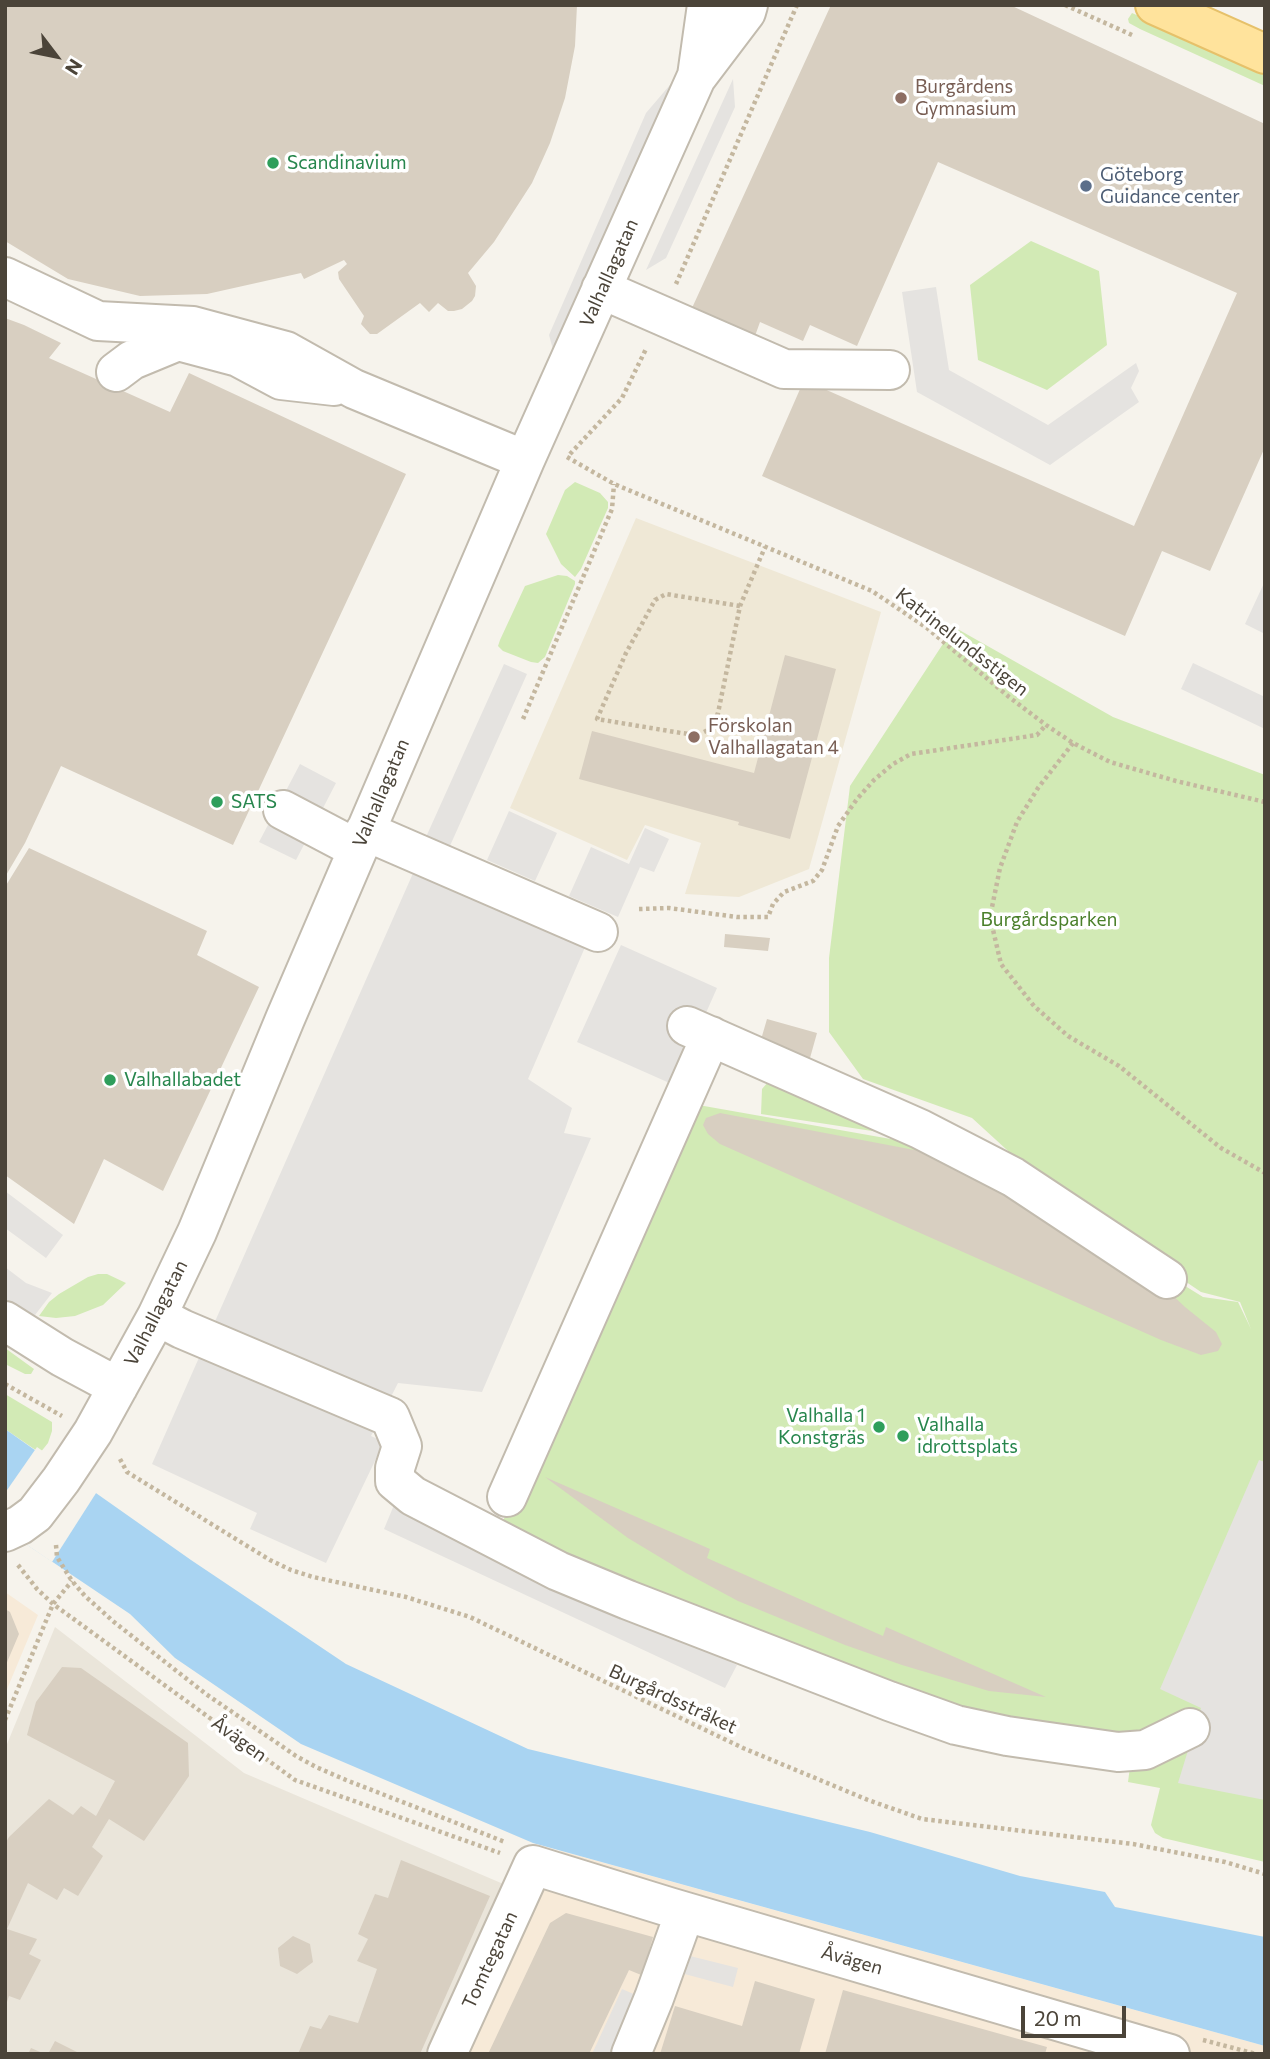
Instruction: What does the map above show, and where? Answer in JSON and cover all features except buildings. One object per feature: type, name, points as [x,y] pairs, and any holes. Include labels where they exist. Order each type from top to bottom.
[{"type":"main road","points":[[1154,5],[1265,54]]},
{"type":"street","name":"Valhallagatan","points":[[696,78],[707,5]]},
{"type":"street","name":"Valhallagatan","points":[[5,1321],[62,1357],[118,1387],[157,1316],[197,1232],[361,840],[525,460],[696,78],[746,12],[748,5]]},
{"type":"street","points":[[5,277],[98,321],[193,326],[286,351],[354,389],[525,460]]},
{"type":"street","points":[[601,289],[784,369],[890,370]]},
{"type":"street","points":[[116,372],[132,360],[178,341],[238,357],[281,380],[354,389]]},
{"type":"street","points":[[283,810],[598,932]]},
{"type":"street","points":[[507,1497],[699,1031],[920,1129],[1013,1177],[1167,1279]]},
{"type":"street","points":[[157,1316],[390,1417],[401,1446],[395,1468],[395,1481],[413,1496],[558,1571],[628,1600],[889,1701],[969,1728],[1118,1752],[1145,1750],[1190,1728]]},
{"type":"street","points":[[8,1544],[20,1525],[35,1514],[81,1451],[118,1387]]},
{"type":"street","name":"Åvägen","points":[[520,1860],[1065,2039],[1170,2054]]},
{"type":"street","name":"Tomtegatan","points":[[447,2054],[520,1860]]},
{"type":"street","points":[[631,2054],[685,1912]]},
{"type":"path","name":"Katrinelundsstigen","points":[[568,457],[614,484],[872,591],[927,628],[1046,725],[1110,762],[1265,802]]},
{"type":"path","points":[[523,719],[612,509],[614,484]]},
{"type":"path","points":[[740,606],[666,594],[655,600],[626,653],[597,719],[698,735],[706,731],[718,713],[740,606],[765,547]]},
{"type":"path","points":[[639,909],[669,908],[737,918],[768,917],[773,904],[784,892],[813,881],[822,870],[838,826],[865,789],[893,764],[911,754],[1037,734],[1046,725]]},
{"type":"path","points":[[1073,743],[1038,788],[1017,822],[1000,868],[990,917],[1001,964],[1034,1006],[1068,1035],[1119,1066],[1222,1148],[1265,1173]]},
{"type":"path","points":[[5,1384],[62,1416]]},
{"type":"path","name":"Burgårdsstråket","points":[[120,1458],[127,1472],[270,1560],[291,1570],[406,1597],[470,1617],[743,1748],[879,1804],[922,1819],[1133,1844],[1225,1862],[1265,1874]]},
{"type":"path","name":"Åvägen","points":[[8,1544],[37,1589],[53,1604],[295,1780],[520,1860]]},
{"type":"path","points":[[5,1720],[53,1604],[72,1581],[57,1557]]},
{"type":"shaded area","points":[[675,79],[555,357],[549,335],[646,113]]},
{"type":"shaded area","points":[[733,79],[735,107],[666,258],[646,270]]},
{"type":"shaded area","points":[[936,287],[949,370],[1048,425],[1136,363],[1139,371],[1131,388],[1139,402],[1050,465],[917,392],[902,292]]},
{"type":"shaded area","name":"Förskolan Valhallagatan 4","points":[[636,518],[881,612],[809,869],[739,897],[685,894],[701,843],[645,825],[627,860],[510,808]]},
{"type":"shaded area","points":[[1265,581],[1265,634],[1245,624]]},
{"type":"shaded area","points":[[1193,663],[1265,697],[1265,729],[1181,689]]},
{"type":"shaded area","points":[[504,664],[527,674],[449,848],[426,837]]},
{"type":"shaded area","points":[[300,764],[336,783],[296,860],[259,842]]},
{"type":"shaded area","points":[[509,811],[557,833],[535,881],[487,860]]},
{"type":"shaded area","points":[[645,828],[669,839],[654,872],[640,867],[618,917],[569,896],[591,847],[629,864]]},
{"type":"shaded area","points":[[414,871],[586,945],[528,1079],[572,1108],[564,1133],[591,1138],[482,1392],[398,1383],[371,1436],[384,1442],[326,1563],[250,1529],[257,1513],[152,1464]]},
{"type":"shaded area","points":[[621,945],[717,988],[674,1085],[577,1042]]},
{"type":"shaded area","points":[[5,1191],[63,1235],[46,1258],[5,1228]]},
{"type":"shaded area","points":[[5,1267],[26,1283],[52,1293],[35,1315],[23,1311],[5,1299]]},
{"type":"shaded area","points":[[1259,1460],[1265,1462],[1265,1800],[1178,1783],[1201,1708],[1160,1689]]},
{"type":"shaded area","points":[[394,1505],[737,1665],[725,1688],[384,1529]]},
{"type":"shaded area","points":[[5,1592],[38,1615],[5,1694]]},
{"type":"shaded area","points":[[55,1627],[244,1773],[508,1886],[433,2054],[5,2054],[5,1749]]},
{"type":"shaded area","points":[[561,1851],[1265,2046],[1265,2054],[468,2054]]},
{"type":"shaded area","points":[[686,1955],[738,1968],[733,1987],[681,1973]]},
{"type":"shaded area","points":[[622,1989],[643,1998],[617,2054],[592,2054]]},
{"type":"green space","points":[[1132,13],[1265,71],[1265,86],[1129,23],[1128,19]]},
{"type":"green space","points":[[1031,241],[1099,271],[1107,345],[1047,390],[978,360],[970,285]]},
{"type":"green space","points":[[575,482],[600,493],[608,502],[608,508],[575,577],[561,564],[546,534],[565,490]]},
{"type":"green space","points":[[558,575],[567,576],[575,581],[575,584],[545,657],[538,663],[531,662],[503,651],[498,646],[500,640],[525,586]]},
{"type":"green space","name":"Valhalla idrottsplats","points":[[954,627],[1113,717],[1265,775],[1265,1862],[1163,1838],[1155,1833],[1151,1825],[1160,1788],[1128,1782],[1133,1744],[969,1712],[535,1545],[503,1521],[687,1103],[970,1153],[1203,1297],[1238,1302],[1251,1329],[1240,1302],[1201,1292],[1053,1192],[972,1118],[863,1079],[829,1032],[829,958],[850,786]]},
{"type":"green space","points":[[768,1082],[885,1133],[761,1114],[762,1089]]},
{"type":"green space","points":[[98,1274],[107,1274],[126,1283],[103,1305],[75,1316],[39,1316],[59,1294]]},
{"type":"green space","points":[[5,1348],[34,1369],[31,1374],[25,1374],[5,1364]]},
{"type":"green space","points":[[5,1394],[52,1422],[48,1443],[40,1453],[5,1429]]},
{"type":"water","points":[[5,1429],[191,1560],[346,1664],[528,1749],[870,1832],[1020,1876],[1105,1892],[1115,1907],[1265,1937],[1265,2046],[533,1843],[301,1744],[175,1658],[130,1614],[5,1530]]},
{"type":"pier","points":[[37,1447],[98,1490],[52,1562],[5,1530],[5,1493]]},
{"type":"place","name":"Burgårdens Gymnasium","points":[[901,98]]},
{"type":"place","name":"Scandinavium","points":[[273,163]]},
{"type":"place","name":"Göteborg Guidance center","points":[[1086,186]]},
{"type":"place","name":"Förskolan Valhallagatan 4","points":[[694,737]]},
{"type":"place","name":"SATS","points":[[217,802]]},
{"type":"place","name":"Valhallabadet","points":[[110,1080]]},
{"type":"place","name":"Valhalla 1 Konstgräs","points":[[879,1427]]},
{"type":"place","name":"Valhalla idrottsplats","points":[[903,1436]]},
{"type":"park label","name":"Burgårdsparken","points":[[1049,920]]}]
